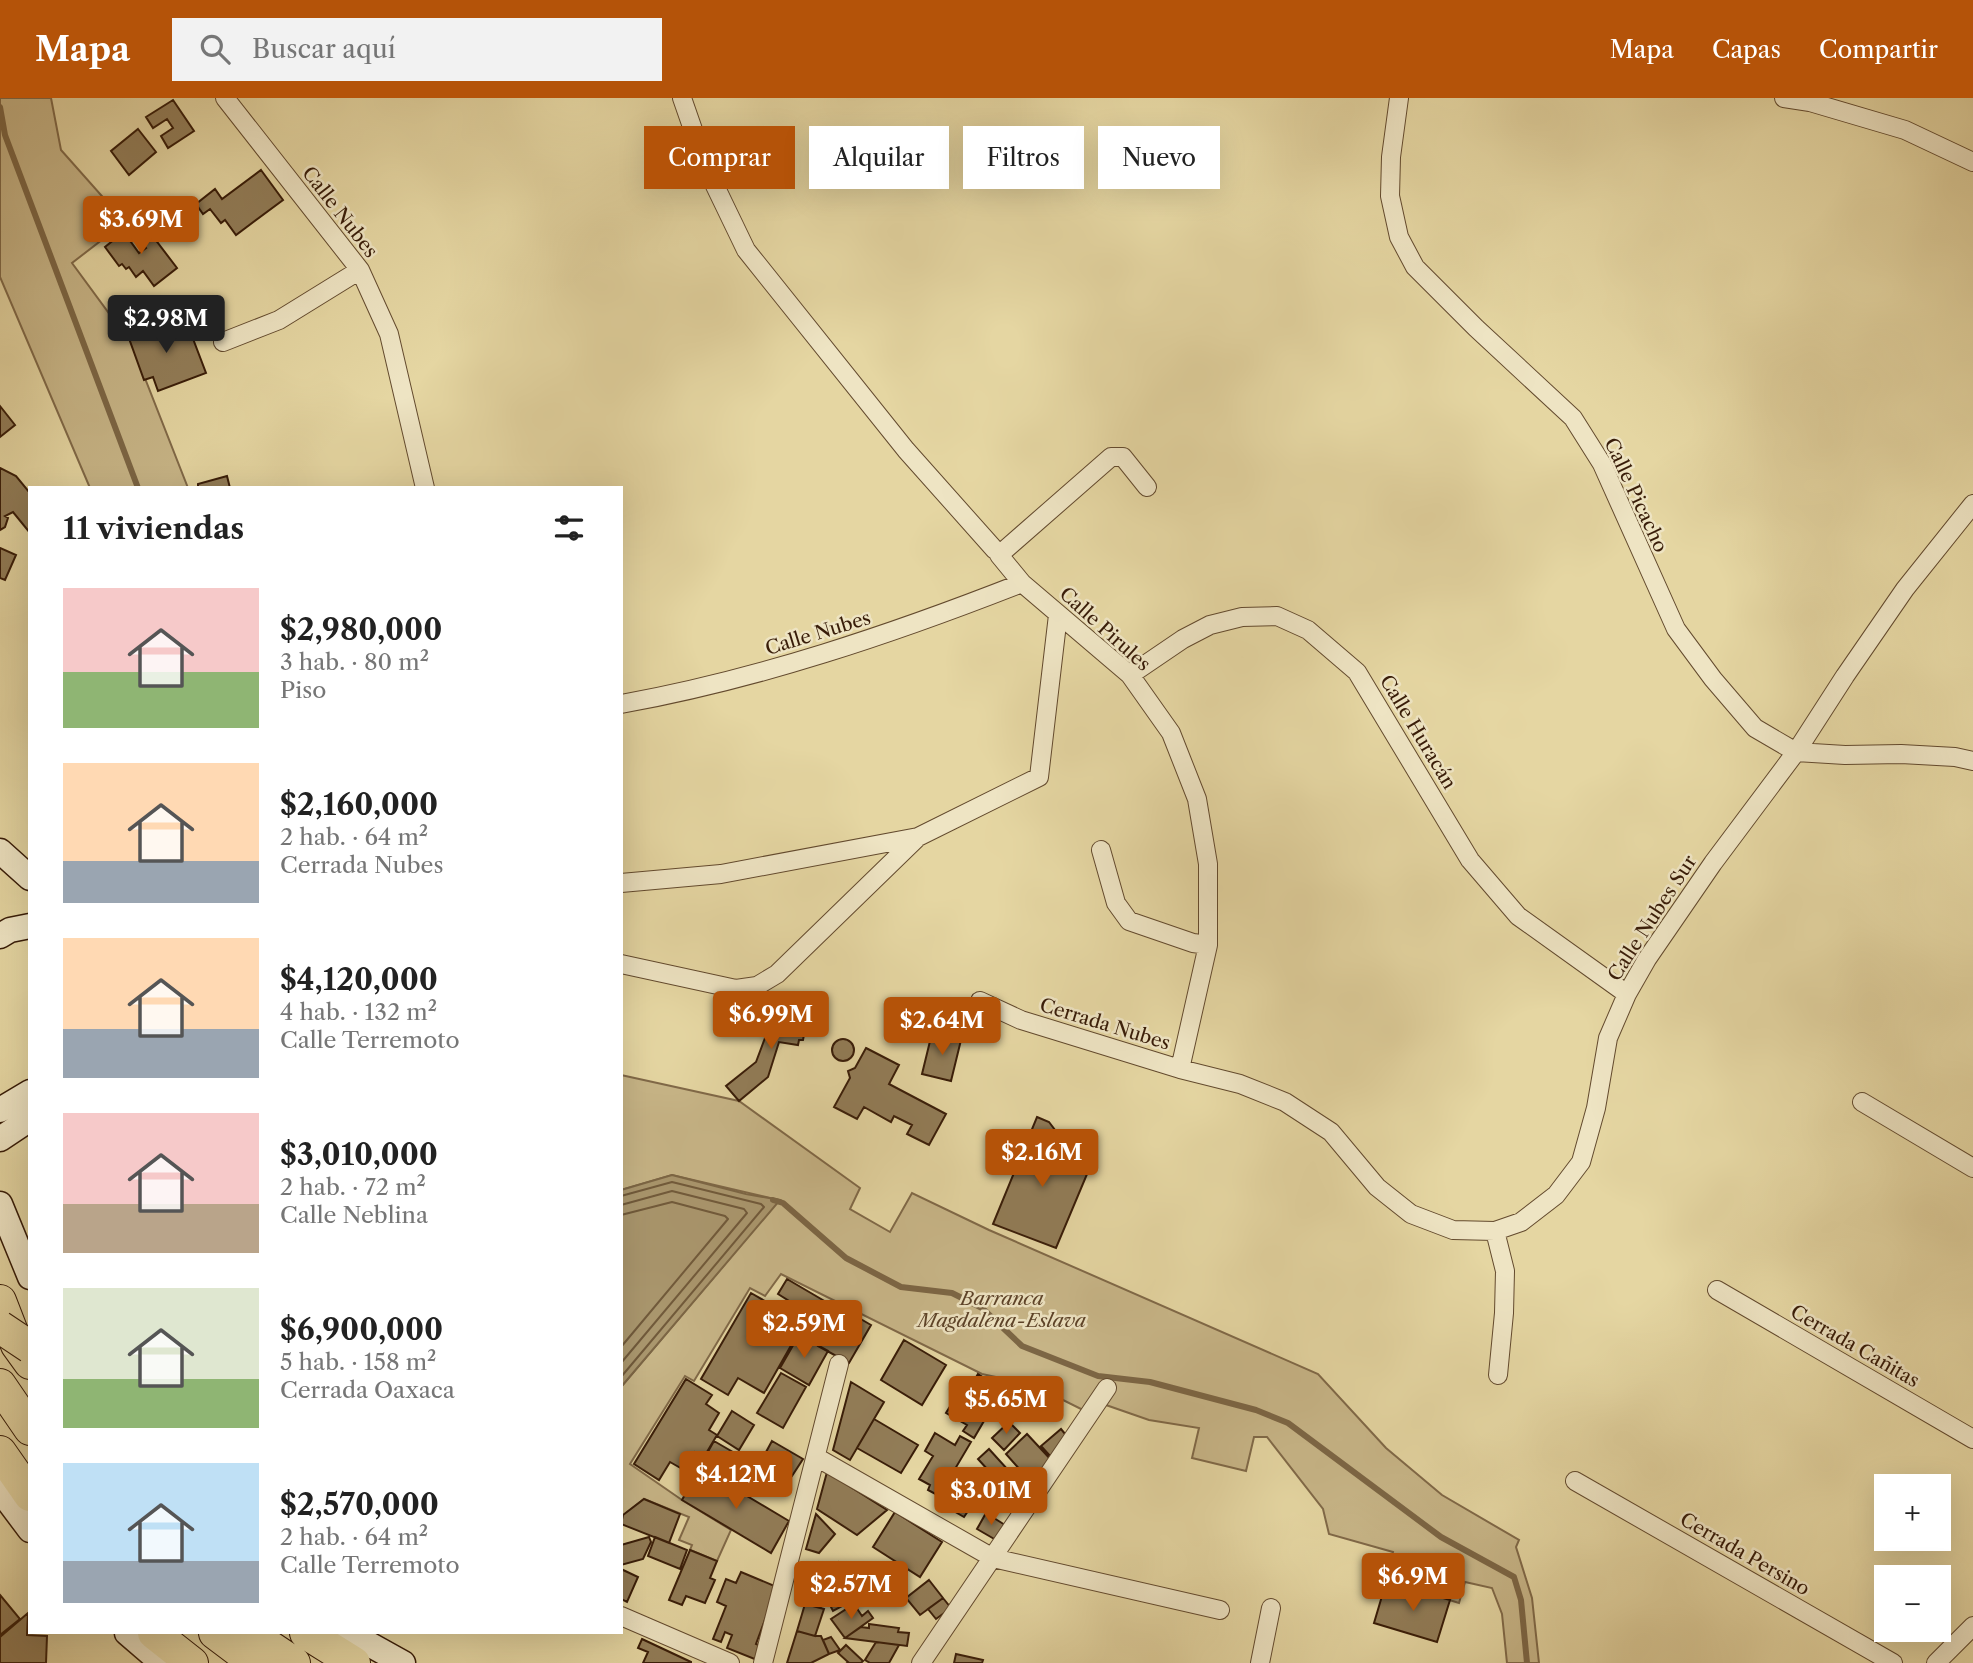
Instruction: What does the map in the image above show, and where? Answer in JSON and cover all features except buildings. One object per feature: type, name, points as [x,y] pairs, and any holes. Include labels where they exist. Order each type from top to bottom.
[{"type":"highway","points":[[0,1301],[17,1345],[28,1360]]},
{"type":"highway","points":[[0,1327],[28,1346]]},
{"type":"highway","points":[[0,1343],[28,1387]]},
{"type":"highway","points":[[0,1385],[28,1426]]},
{"type":"highway","points":[[0,1417],[22,1481]]},
{"type":"highway","points":[[0,1452],[22,1481]]},
{"type":"highway","points":[[155,1634],[192,1663]]},
{"type":"highway","points":[[189,1634],[225,1663]]},
{"type":"highway","points":[[216,1634],[255,1663]]},
{"type":"highway","points":[[250,1634],[293,1663]]},
{"type":"highway","points":[[303,1641],[354,1663]]},
{"type":"main road","points":[[0,851],[28,876]]},
{"type":"main road","points":[[0,1110],[28,1093]]},
{"type":"main road","points":[[0,1139],[28,1120]]},
{"type":"main road","points":[[0,1204],[28,1272]]},
{"type":"main road","points":[[0,1436],[22,1481],[28,1518]]},
{"type":"main road","points":[[128,1634],[162,1663]]},
{"type":"main road","points":[[171,1634],[208,1663]]},
{"type":"main road","points":[[351,1634],[403,1663]]},
{"type":"street","name":"Calle Nubes","points":[[225,98],[360,270],[389,334],[425,486]]},
{"type":"street","name":"Calle Pirules","points":[[682,98],[706,167],[746,250],[906,450],[1022,583],[1130,675],[1171,733],[1197,800],[1208,864],[1208,945],[1180,1069]]},
{"type":"street","name":"Calle Picacho","points":[[1399,98],[1391,157],[1390,196],[1399,237],[1415,267],[1573,418],[1602,464],[1676,629],[1713,680],[1755,728],[1796,752],[1901,754],[1955,757],[1973,761]]},
{"type":"street","points":[[1784,98],[1810,102],[1905,130],[1973,162]]},
{"type":"street","points":[[223,342],[279,320],[360,270]]},
{"type":"street","points":[[997,552],[1111,457],[1123,457],[1147,487]]},
{"type":"street","name":"Calle Nubes Sur","points":[[1180,1069],[1240,1084],[1301,1110],[1331,1132],[1377,1186],[1411,1214],[1452,1230],[1496,1231],[1521,1222],[1556,1195],[1581,1161],[1596,1108],[1608,1038],[1627,993],[1647,959],[1706,873],[1796,752],[1905,589],[1973,504]]},
{"type":"street","name":"Calle Nubes","points":[[623,704],[797,662],[935,617],[1022,583]]},
{"type":"street","points":[[623,883],[721,874],[918,837],[1039,777],[1058,615]]},
{"type":"street","name":"Calle Huracán","points":[[1130,675],[1182,639],[1210,625],[1242,617],[1277,616],[1308,630],[1357,672],[1470,860],[1518,916],[1627,993]]},
{"type":"street","points":[[623,964],[736,989],[757,986],[777,974],[918,837]]},
{"type":"street","points":[[1101,850],[1116,903],[1129,921],[1193,943],[1208,945]]},
{"type":"street","name":"Cerrada Nubes","points":[[980,1001],[1021,1020],[1180,1069]]},
{"type":"street","points":[[1862,1102],[1973,1168]]},
{"type":"street","points":[[1496,1231],[1505,1271],[1498,1375]]},
{"type":"street","name":"Cerrada Cañitas","points":[[1717,1290],[1973,1439]]},
{"type":"street","points":[[764,1663],[839,1364]]},
{"type":"street","points":[[921,1663],[1107,1388]]},
{"type":"street","points":[[816,1457],[993,1558],[1220,1610]]},
{"type":"street","name":"Cerrada Persino","points":[[1575,1481],[1894,1663]]},
{"type":"street","points":[[1260,1663],[1271,1608]]},
{"type":"street","points":[[623,1617],[730,1663]]},
{"type":"street","points":[[1936,1663],[1973,1626]]},
{"type":"green space","points":[[0,98],[51,98],[61,150],[125,222],[72,263],[122,331],[126,330],[187,486],[89,486],[0,277]]},
{"type":"green space","name":"Barranca Magdalena-Eslava","points":[[623,1075],[739,1101],[860,1188],[850,1209],[890,1232],[912,1193],[989,1230],[1318,1374],[1386,1448],[1442,1495],[1519,1540],[1516,1547],[1532,1598],[1539,1663],[1507,1663],[1502,1614],[1492,1588],[1465,1582],[1459,1603],[1420,1591],[1418,1596],[1385,1586],[1393,1552],[1329,1534],[1323,1509],[1267,1437],[1254,1437],[1246,1471],[1192,1458],[1199,1428],[1149,1420],[1103,1404],[1093,1415],[1033,1385],[982,1374],[781,1274],[765,1296],[750,1288],[694,1381],[685,1376],[630,1464],[731,1530],[717,1561],[690,1550],[692,1545],[679,1540],[689,1517],[644,1499],[623,1515],[623,1385],[779,1200],[672,1175],[623,1189]]},
{"type":"water","points":[[672,1175],[780,1200],[623,1385],[623,1189]]},
{"type":"waterway","points":[[0,107],[5,135],[137,486]]},
{"type":"waterway","points":[[773,1200],[783,1203],[846,1258],[901,1287],[952,1293],[982,1308],[1022,1346],[1098,1376],[1150,1382],[1256,1410],[1288,1423],[1441,1537],[1514,1577],[1521,1600],[1527,1663]]}]
